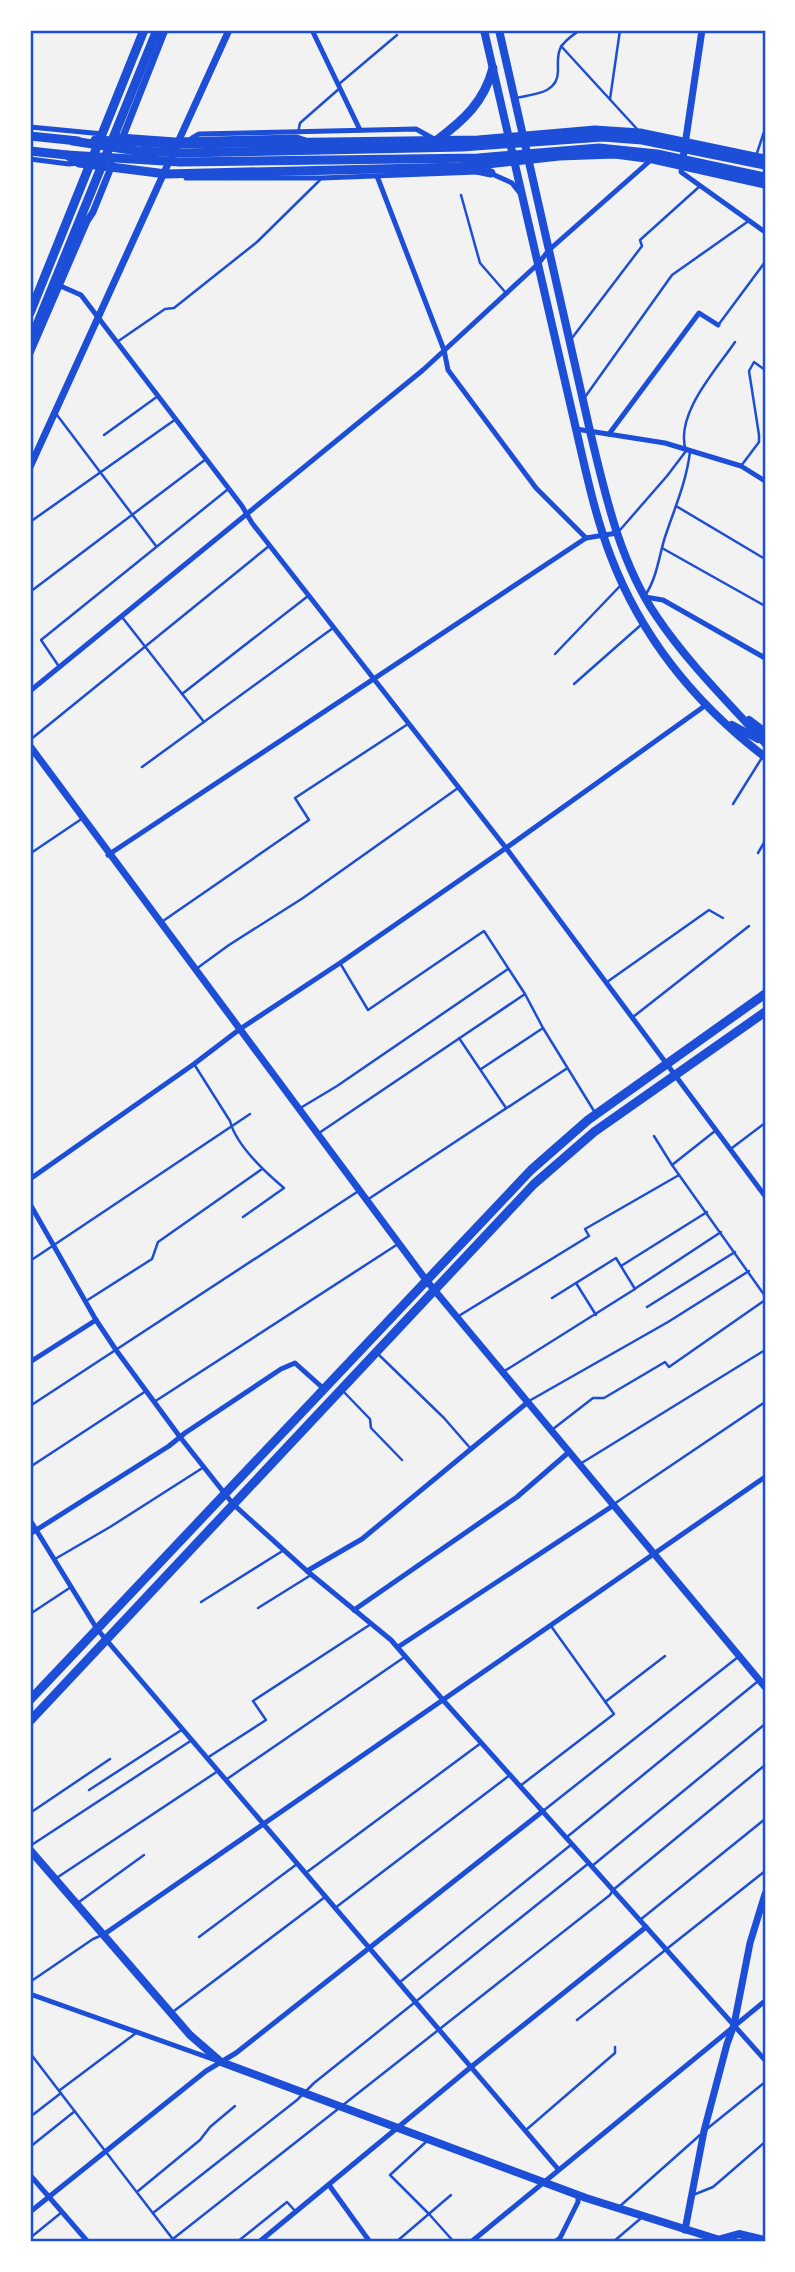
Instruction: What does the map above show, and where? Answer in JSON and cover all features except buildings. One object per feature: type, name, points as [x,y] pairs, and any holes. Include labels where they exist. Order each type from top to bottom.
[{"type":"main road","points":[[30,312],[142,30]]},
{"type":"main road","points":[[87,221],[85,210],[97,150],[150,30]]},
{"type":"main road","points":[[30,342],[157,30]]},
{"type":"main road","points":[[484,30],[576,429],[603,534],[622,584],[643,623],[683,680],[715,715],[764,756]]},
{"type":"main road","points":[[499,30],[590,431],[617,533],[656,616],[687,659],[765,743]]},
{"type":"main road","points":[[437,140],[464,120],[474,108],[489,84],[493,68]]},
{"type":"main road","points":[[73,141],[103,139],[173,144],[478,140],[596,130],[640,133],[760,158]]},
{"type":"main road","points":[[30,136],[138,151],[183,153],[462,147],[578,137],[614,137],[642,140],[765,165]]},
{"type":"main road","points":[[30,151],[158,162],[478,158],[599,148],[657,154],[765,177]]},
{"type":"main road","points":[[67,155],[79,163],[166,174],[490,168],[530,159],[615,154],[653,159],[765,184]]},
{"type":"main road","points":[[733,707],[765,732]]},
{"type":"main road","points":[[715,715],[765,743]]},
{"type":"main road","points":[[30,1700],[531,1170],[596,1115],[765,994]]},
{"type":"main road","points":[[30,1721],[515,1203],[594,1132],[765,1012]]},
{"type":"main road","points":[[30,1848],[190,2035],[221,2062],[643,2217],[721,2242],[739,2234],[765,2240]]},
{"type":"street","points":[[30,312],[97,150],[142,30]]},
{"type":"street","points":[[30,353],[93,212],[165,30]]},
{"type":"street","points":[[30,467],[229,30]]},
{"type":"street","points":[[312,30],[360,130]]},
{"type":"street","points":[[702,30],[681,172],[765,232]]},
{"type":"street","points":[[30,127],[175,140],[297,137],[316,143]]},
{"type":"street","points":[[174,150],[199,134],[416,129],[437,140]]},
{"type":"street","points":[[239,133],[240,178]]},
{"type":"street","points":[[117,153],[135,148],[174,150],[454,146],[478,140]]},
{"type":"street","points":[[97,150],[117,153],[135,163],[167,165],[440,157],[490,168],[512,183],[522,198]]},
{"type":"street","points":[[30,159],[79,163]]},
{"type":"street","points":[[30,691],[444,350],[550,250],[653,159]]},
{"type":"street","points":[[167,165],[178,178],[322,178],[490,168]]},
{"type":"street","points":[[377,176],[444,350],[448,370],[536,488],[586,538]]},
{"type":"street","points":[[44,279],[81,295],[308,596],[506,848],[674,1076],[764,1191]]},
{"type":"street","points":[[609,434],[699,313],[718,325]]},
{"type":"street","points":[[576,429],[665,443],[741,466],[765,481]]},
{"type":"street","points":[[108,855],[586,538],[617,533]]},
{"type":"street","points":[[645,597],[663,600],[765,657]]},
{"type":"street","points":[[30,1179],[240,1029],[506,848],[706,705]]},
{"type":"street","points":[[30,746],[108,855],[426,1280],[762,1684]]},
{"type":"street","points":[[30,1204],[116,1350],[233,1504],[309,1573],[398,1647],[765,2060]]},
{"type":"street","points":[[30,1362],[96,1320]]},
{"type":"street","points":[[30,1534],[169,1446],[281,1369],[295,1363],[324,1389]]},
{"type":"street","points":[[309,1573],[362,1539],[528,1402]]},
{"type":"street","points":[[354,1610],[517,1497],[569,1451]]},
{"type":"street","points":[[103,1935],[765,1477]]},
{"type":"street","points":[[398,1647],[614,1505]]},
{"type":"street","points":[[30,1520],[97,1629],[558,2169]]},
{"type":"street","points":[[30,2213],[206,2071],[236,2053],[543,1811]]},
{"type":"street","points":[[685,2230],[704,2131],[734,2025],[750,1942],[765,1895]]},
{"type":"street","points":[[259,2242],[646,1927]]},
{"type":"street","points":[[30,1994],[221,2062]]},
{"type":"street","points":[[471,2242],[765,2001]]},
{"type":"street","points":[[30,2175],[88,2242]]},
{"type":"street","points":[[329,2185],[370,2242]]},
{"type":"street","points":[[555,2242],[560,2238],[578,2202],[578,2194]]},
{"type":"lane","points":[[516,98],[545,92],[554,85],[558,77],[558,52],[561,46],[580,30]]},
{"type":"lane","points":[[610,100],[620,30]]},
{"type":"lane","points":[[298,132],[300,123],[397,35]]},
{"type":"lane","points":[[561,46],[640,133]]},
{"type":"lane","points":[[760,158],[765,129]]},
{"type":"lane","points":[[117,342],[165,309],[174,309],[257,242],[322,178],[325,161]]},
{"type":"lane","points":[[570,341],[642,246],[640,240],[701,186]]},
{"type":"lane","points":[[461,195],[480,263],[506,293]]},
{"type":"lane","points":[[583,401],[672,275],[750,220]]},
{"type":"lane","points":[[718,325],[765,262]]},
{"type":"lane","points":[[645,597],[652,585],[687,477],[688,451],[683,442],[692,405],[735,342]]},
{"type":"lane","points":[[741,466],[759,442],[749,371],[754,362],[765,370]]},
{"type":"lane","points":[[104,435],[158,396]]},
{"type":"lane","points":[[55,412],[156,546]]},
{"type":"lane","points":[[30,522],[176,419]]},
{"type":"lane","points":[[617,533],[688,451]]},
{"type":"lane","points":[[30,592],[206,459]]},
{"type":"lane","points":[[60,668],[41,640],[229,489]]},
{"type":"lane","points":[[676,506],[765,559]]},
{"type":"lane","points":[[30,740],[270,546]]},
{"type":"lane","points":[[662,548],[765,606]]},
{"type":"lane","points":[[555,654],[622,584]]},
{"type":"lane","points":[[182,694],[308,596]]},
{"type":"lane","points":[[122,617],[204,722]]},
{"type":"lane","points":[[574,684],[643,623]]},
{"type":"lane","points":[[142,767],[333,628]]},
{"type":"lane","points":[[160,922],[309,820],[295,798],[408,724]]},
{"type":"lane","points":[[733,804],[764,756]]},
{"type":"lane","points":[[195,969],[303,898],[458,788]]},
{"type":"lane","points":[[30,858],[32,853],[83,818]]},
{"type":"lane","points":[[758,853],[765,841]]},
{"type":"lane","points":[[607,982],[709,910],[723,918]]},
{"type":"lane","points":[[632,1017],[750,926]]},
{"type":"lane","points":[[340,963],[368,1010],[484,931],[525,994],[542,1028],[596,1115]]},
{"type":"lane","points":[[299,1109],[508,969]]},
{"type":"lane","points":[[318,1134],[525,994]]},
{"type":"lane","points":[[481,1070],[542,1028]]},
{"type":"lane","points":[[459,1038],[506,1108]]},
{"type":"lane","points":[[194,1064],[230,1121],[233,1131],[262,1169],[284,1188],[243,1217]]},
{"type":"lane","points":[[367,1200],[567,1068]]},
{"type":"lane","points":[[30,1261],[250,1114]]},
{"type":"lane","points":[[730,1150],[765,1123]]},
{"type":"lane","points":[[672,1165],[715,1130]]},
{"type":"lane","points":[[552,1430],[593,1398],[604,1398],[665,1362],[668,1367],[765,1298],[654,1136]]},
{"type":"lane","points":[[85,1301],[152,1259],[158,1242],[262,1169]]},
{"type":"lane","points":[[457,1317],[589,1236],[585,1230],[679,1175]]},
{"type":"lane","points":[[30,1406],[360,1190]]},
{"type":"lane","points":[[621,1266],[707,1212]]},
{"type":"lane","points":[[503,1373],[721,1232]]},
{"type":"lane","points":[[154,1402],[399,1244]]},
{"type":"lane","points":[[647,1307],[735,1252]]},
{"type":"lane","points":[[552,1298],[616,1258],[635,1289]]},
{"type":"lane","points":[[528,1402],[668,1322],[749,1271]]},
{"type":"lane","points":[[576,1283],[596,1315]]},
{"type":"lane","points":[[579,1464],[765,1350]]},
{"type":"lane","points":[[376,1352],[444,1418],[471,1449]]},
{"type":"lane","points":[[341,1389],[370,1419],[371,1428],[402,1460]]},
{"type":"lane","points":[[30,1467],[146,1391]]},
{"type":"lane","points":[[614,1505],[765,1402]]},
{"type":"lane","points":[[54,1559],[204,1467]]},
{"type":"lane","points":[[201,1602],[284,1550]]},
{"type":"lane","points":[[258,1608],[309,1573]]},
{"type":"lane","points":[[30,1614],[71,1587]]},
{"type":"lane","points":[[207,1758],[266,1720],[253,1701],[371,1623]]},
{"type":"lane","points":[[520,1786],[614,1714],[551,1626]]},
{"type":"lane","points":[[226,1780],[406,1656]]},
{"type":"lane","points":[[605,1702],[665,1656]]},
{"type":"lane","points":[[543,1811],[739,1656]]},
{"type":"lane","points":[[566,1838],[762,1684]]},
{"type":"lane","points":[[153,2213],[765,1724]]},
{"type":"lane","points":[[89,1790],[183,1729]]},
{"type":"lane","points":[[30,1848],[192,1740]]},
{"type":"lane","points":[[305,1873],[481,1743]]},
{"type":"lane","points":[[30,1813],[110,1759]]},
{"type":"lane","points":[[30,2053],[107,2151],[172,2241],[610,1895],[765,1765]]},
{"type":"lane","points":[[55,1879],[218,1771]]},
{"type":"lane","points":[[335,1908],[510,1775]]},
{"type":"lane","points":[[640,1920],[765,1819]]},
{"type":"lane","points":[[399,1983],[572,1844]]},
{"type":"lane","points":[[76,1904],[144,1855]]},
{"type":"lane","points":[[199,1937],[297,1864]]},
{"type":"lane","points":[[577,2020],[765,1871]]},
{"type":"lane","points":[[171,2013],[326,1897]]},
{"type":"lane","points":[[30,1982],[93,1938],[103,1935]]},
{"type":"lane","points":[[30,2117],[136,2033]]},
{"type":"lane","points":[[525,2130],[615,2053],[615,2048]]},
{"type":"lane","points":[[617,2208],[704,2131],[765,2082]]},
{"type":"lane","points":[[137,2192],[236,2106]]},
{"type":"lane","points":[[30,2147],[75,2111]]},
{"type":"lane","points":[[429,2139],[390,2175],[454,2242]]},
{"type":"lane","points":[[693,2195],[713,2187],[765,2142]]},
{"type":"lane","points":[[396,2242],[451,2195]]},
{"type":"lane","points":[[237,2242],[287,2202],[296,2212]]},
{"type":"lane","points":[[30,2238],[62,2212]]},
{"type":"lane","points":[[613,2242],[643,2217]]}]
